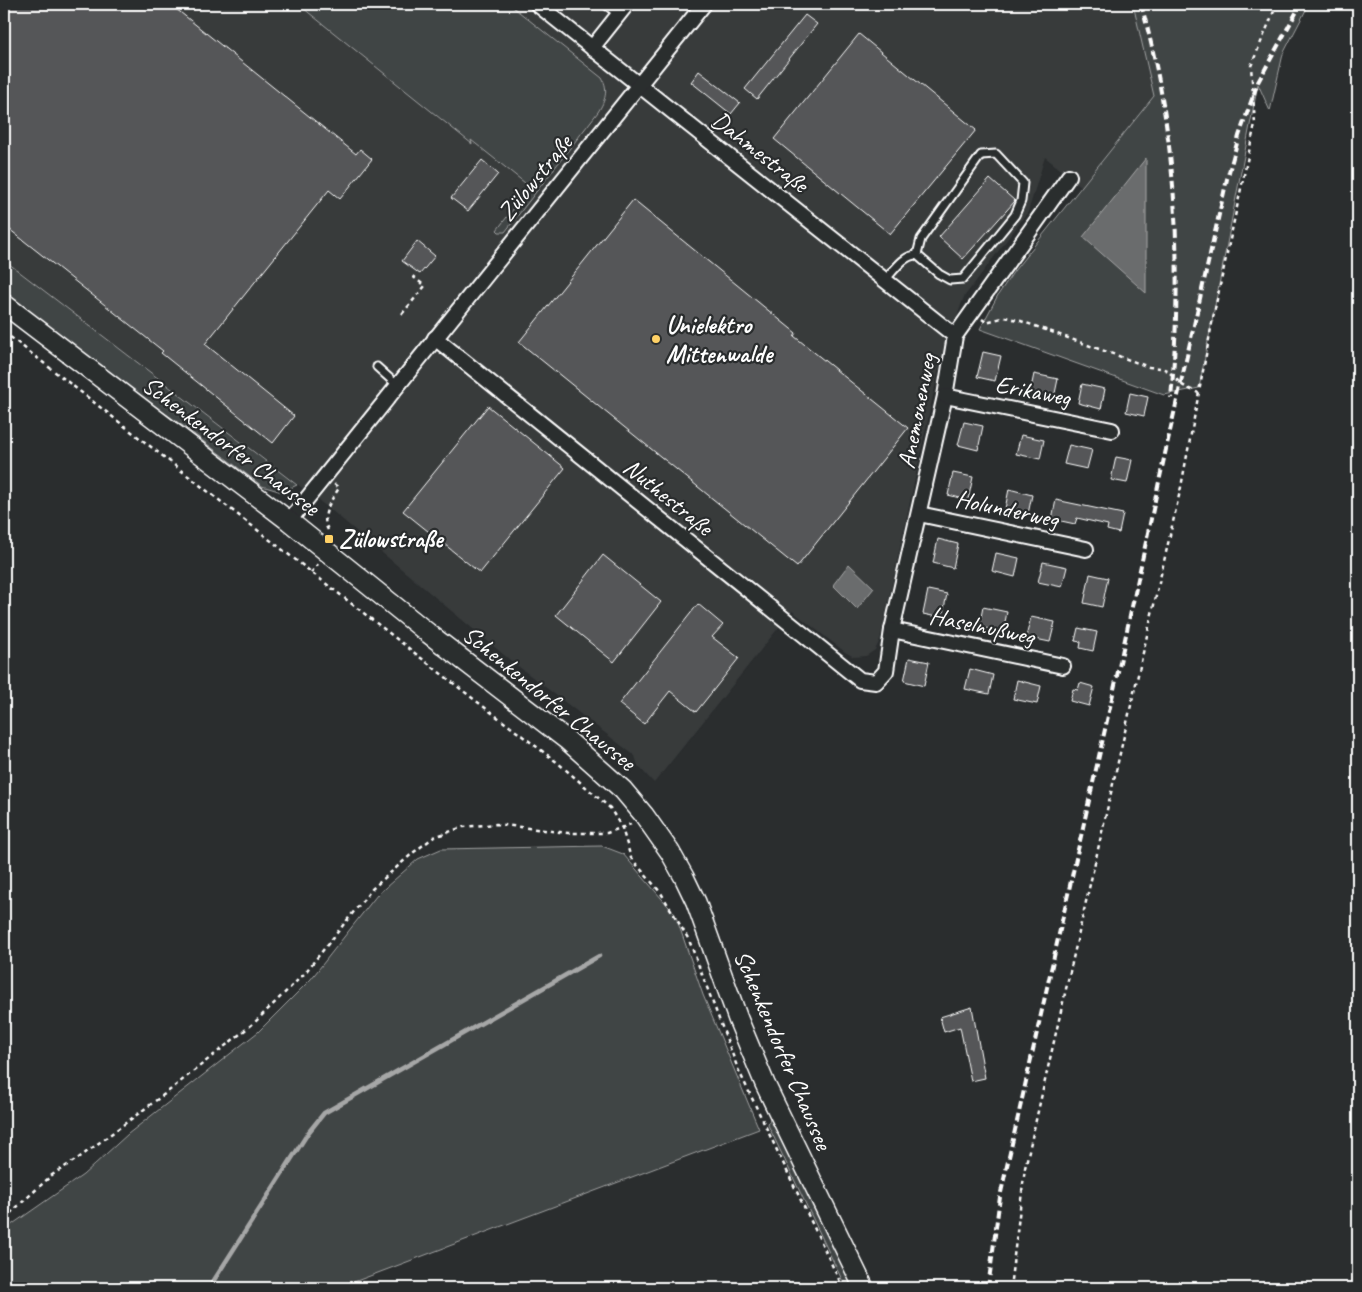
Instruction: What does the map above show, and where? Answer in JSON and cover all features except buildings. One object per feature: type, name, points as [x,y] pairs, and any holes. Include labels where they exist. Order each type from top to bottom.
[{"type":"main road","name":"Schenkendorfer Chaussee","points":[[4,304],[290,521],[574,746],[623,790],[644,815],[670,852],[696,902],[738,1019],[765,1084],[864,1288]]},
{"type":"street","name":"Dahmestraße","points":[[537,4],[955,336]]},
{"type":"street","name":"Zülowstraße","points":[[290,521],[704,4]]},
{"type":"street","points":[[592,48],[623,9]]},
{"type":"street","name":"Anemonenweg","points":[[876,682],[886,671],[892,630],[945,396],[955,336],[1069,176]]},
{"type":"street","name":"Nuthestraße","points":[[435,338],[860,680],[876,682]]},
{"type":"street","name":"Erikaweg","points":[[945,396],[1112,430]]},
{"type":"street","name":"Holunderweg","points":[[919,514],[1086,549]]},
{"type":"street","name":"Haselnußweg","points":[[892,630],[1063,666]]},
{"type":"lane","points":[[605,4],[623,9]]},
{"type":"lane","points":[[885,280],[911,255],[917,255],[939,274],[950,280],[963,279],[1015,215],[1021,201],[1023,183],[996,154],[981,155],[921,239],[917,255]]},
{"type":"lane","points":[[377,367],[397,385]]},
{"type":"path","points":[[1010,1288],[1024,1168],[1180,487],[1255,124],[1251,66],[1277,4]]},
{"type":"path","points":[[402,314],[425,286],[411,275]]},
{"type":"path","points":[[971,314],[986,322],[1005,318],[1021,321],[1149,367],[1164,368],[1180,384],[1198,393]]},
{"type":"path","points":[[4,332],[470,697],[558,763],[610,808],[622,828],[631,858],[661,893],[689,940],[731,1052],[758,1113],[843,1288]]},
{"type":"path","points":[[325,478],[339,488],[326,512],[325,520],[329,533]]},
{"type":"path","points":[[312,573],[328,552]]},
{"type":"path","points":[[4,1219],[52,1175],[80,1157],[162,1096],[255,1022],[304,974],[372,889],[434,837],[463,828],[496,824],[568,833],[607,833],[618,830]]},
{"type":"shaded area","points":[[4,4],[1133,4],[1154,96],[1082,187],[1045,157],[1028,212],[964,297],[940,364],[880,640],[875,650],[866,656],[854,657],[792,611],[654,783],[638,766],[635,756],[510,660],[331,510],[4,260]]},
{"type":"shaded area","points":[[298,4],[509,4],[602,78],[606,91],[603,104],[505,232],[499,232],[497,230],[530,187],[471,140],[472,144]]},
{"type":"shaded area","points":[[1133,4],[1309,4],[1283,54],[1270,111],[1258,84],[1199,388],[1164,395],[980,329],[998,295],[1014,271],[1154,96]]},
{"type":"shaded area","points":[[1146,158],[1146,293],[1083,237]]},
{"type":"shaded area","points":[[4,260],[297,485],[282,492],[262,486],[186,428],[87,359],[4,295]]},
{"type":"shaded area","points":[[849,564],[874,588],[857,609],[833,585]]},
{"type":"shaded area","points":[[602,846],[623,854],[675,914],[703,995],[759,1129],[338,1288],[4,1288],[4,1230],[83,1175],[128,1134],[258,1032],[311,979],[377,895],[418,859],[441,849]]},
{"type":"shaded area","points":[[771,1116],[855,1288],[846,1288],[768,1125]]},
{"type":"waterway","points":[[209,1288],[308,1133],[324,1113],[599,956]]},
{"type":"railway","points":[[1141,4],[1163,101],[1174,200],[1176,299],[1171,398]]},
{"type":"railway","points":[[988,1288],[1000,1197],[1227,179],[1239,136],[1258,82],[1301,4]]},
{"type":"place","name":"Unielektro Mittenwalde","points":[[656,339]]},
{"type":"place","name":"Zülowstraße","points":[[329,539]]}]
